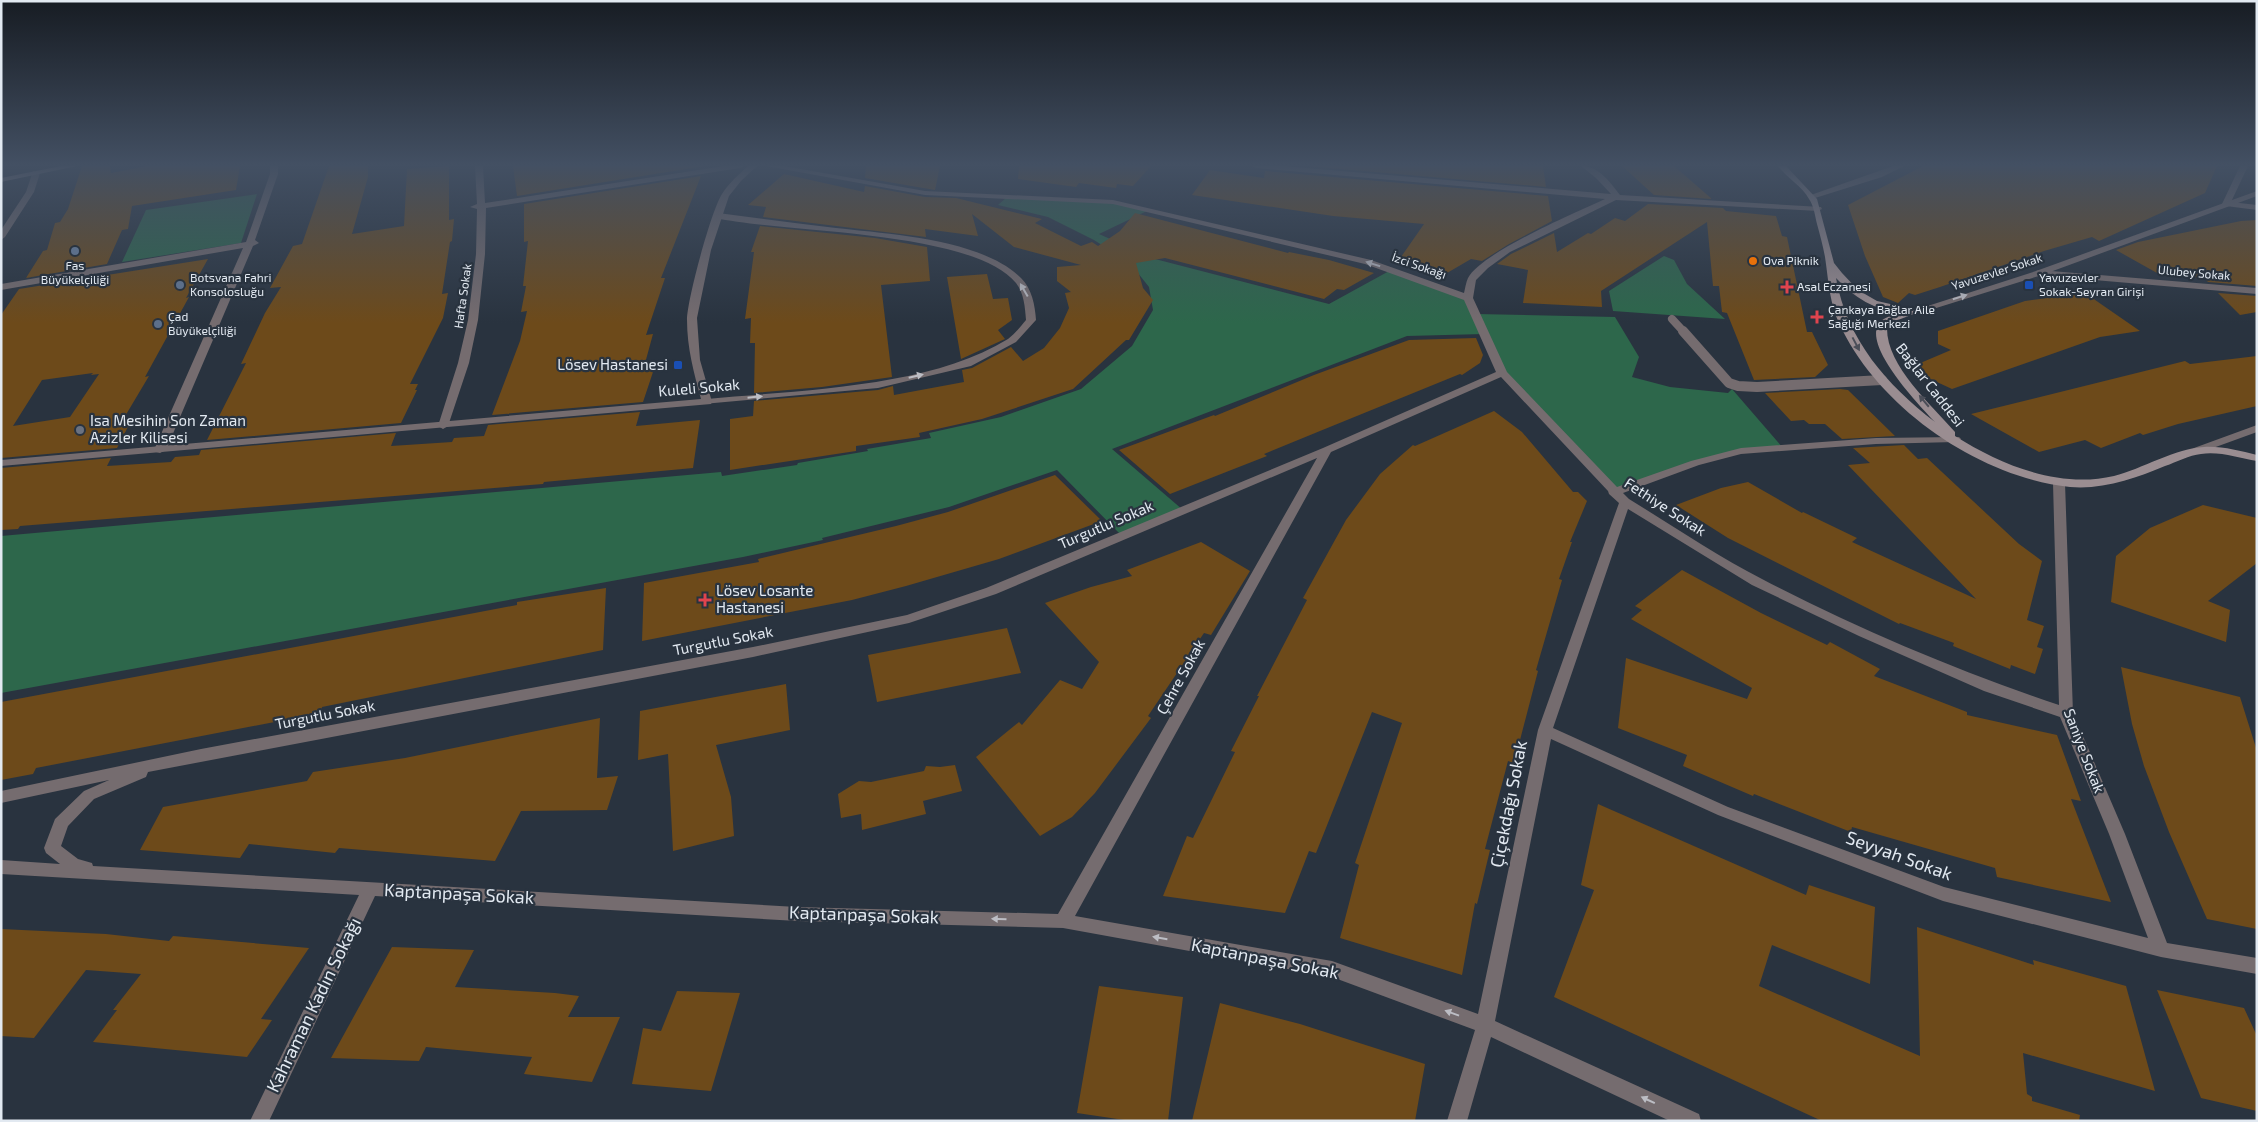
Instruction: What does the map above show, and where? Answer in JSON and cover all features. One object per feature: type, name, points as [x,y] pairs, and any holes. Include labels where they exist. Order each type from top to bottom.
[{"type":"main road","name":"Bağlar Caddesi","points":[[1820,218],[1831,265],[1830,275],[1842,317],[1862,354],[1894,395],[1934,428],[1954,439]]},
{"type":"main road","name":"Bağlar Caddesi","points":[[1831,265],[1850,289],[1861,296],[1886,308],[1914,312]]},
{"type":"main road","name":"Bağlar Caddesi","points":[[1914,312],[1887,322],[1882,326],[1881,339],[1891,362],[1954,439]]},
{"type":"main road","points":[[1954,439],[1968,449],[2034,477],[2059,483],[2085,485],[2108,482],[2129,476],[2198,450],[2257,458]]},
{"type":"street","points":[[1,237],[13,218]]},
{"type":"street","points":[[160,450],[253,244],[261,218]]},
{"type":"street","name":"Hafta Sokak","points":[[443,426],[468,343],[480,273],[478,218]]},
{"type":"street","points":[[707,402],[695,360],[692,318],[706,250],[717,218]]},
{"type":"street","name":"Kuleli Sokak","points":[[1,463],[443,426],[878,386],[967,364],[1013,340],[1031,320],[1030,300],[1018,279],[994,262],[915,240],[737,218]]},
{"type":"street","name":"İzci Sokağı","points":[[1183,218],[1368,262],[1468,298]]},
{"type":"street","points":[[1468,298],[1472,279],[1485,266],[1507,250],[1571,218]]},
{"type":"street","name":"Yavuzevler Sokak","points":[[1914,312],[2039,273],[2187,218]]},
{"type":"street","points":[[1,286],[253,244]]},
{"type":"street","name":"Ulubey Sokak","points":[[2039,273],[2257,292]]},
{"type":"street","name":"Fethiye Sokak","points":[[1468,298],[1502,373],[1619,497],[1757,582],[1846,625],[1989,687],[2066,713]]},
{"type":"street","name":"Turgutlu Sokak","points":[[1,797],[201,755],[753,652],[909,618],[991,590],[1327,450],[1502,373]]},
{"type":"street","points":[[2198,450],[2257,428]]},
{"type":"street","points":[[1619,497],[1695,463],[1741,451],[1876,441],[1954,439]]},
{"type":"street","name":"Çehre Sokak","points":[[1063,921],[1327,450]]},
{"type":"street","name":"Saniye Sokak","points":[[2059,483],[2066,713],[2117,834],[2161,949]]},
{"type":"street","name":"Çiçekdağı Sokak","points":[[1458,1121],[1485,1025],[1545,730],[1619,497]]},
{"type":"street","name":"Seyyah Sokak","points":[[1545,730],[1723,811],[1943,894],[2161,949],[2257,966]]},
{"type":"street","points":[[110,873],[74,865],[52,848],[60,823],[90,795],[153,768],[201,755]]},
{"type":"street","name":"Kaptanpaşa Sokak","points":[[1,868],[797,914],[1063,921],[1332,969],[1485,1025],[1692,1121]]},
{"type":"street","name":"Kahraman Kadın Sokağı","points":[[259,1121],[370,889]]},
{"type":"lane","points":[[1672,319],[1729,383],[1738,386],[1757,387],[1882,380]]},
{"type":"green space","points":[[142,218],[249,218],[241,243],[122,262]]},
{"type":"green space","points":[[1051,218],[1132,218],[1099,234],[1155,259],[1329,304],[1391,270],[1468,298],[1476,314],[1615,317],[1639,357],[1632,377],[1670,387],[1728,393],[1732,389],[1783,448],[1741,451],[1613,492],[1502,373],[1484,334],[1407,336],[1112,449],[1183,510],[1122,536],[1057,470],[949,507],[822,538],[823,540],[743,557],[1,693],[1,536],[721,472],[722,476],[797,465],[798,463],[868,451],[867,449],[931,438],[929,433],[1001,417],[1081,389],[1132,346],[1153,310],[1149,287],[1130,263],[1094,240]]},
{"type":"green space","points":[[1664,256],[1674,260],[1687,284],[1725,319],[1613,311],[1609,291]]},
{"type":"building","points":[[62,218],[130,218],[128,229],[122,230],[107,264],[26,278],[43,251],[47,250],[55,223],[60,222]]},
{"type":"building","points":[[311,218],[356,218],[352,234],[404,226],[404,218],[454,219],[452,241],[450,242],[442,294],[448,293],[443,318],[410,384],[418,384],[415,390],[417,390],[401,423],[207,440],[246,363],[241,364],[265,313],[281,287],[270,288],[293,246],[302,244]]},
{"type":"building","points":[[524,218],[684,218],[661,278],[665,278],[646,335],[653,334],[644,367],[655,366],[643,402],[492,415],[520,341],[527,311],[521,312],[526,286],[523,286],[528,241],[524,242]]},
{"type":"building","points":[[774,218],[973,218],[978,236],[925,229],[926,237]]},
{"type":"building","points":[[978,218],[1039,218],[1042,219],[1035,223],[1081,246],[1092,242],[1098,246],[1120,231],[1131,218],[1156,218],[1288,253],[1329,260],[1374,273],[1344,290],[1337,289],[1324,299],[1165,258],[1136,263],[1143,288],[1153,300],[1129,340],[1126,340],[1073,389],[982,419],[919,433],[920,437],[856,446],[856,451],[730,470],[730,419],[753,416],[754,401],[878,390],[893,386],[894,395],[964,382],[962,370],[972,368],[1011,347],[1023,361],[1044,348],[1060,328],[1069,308],[1065,293],[1071,292],[1057,281],[1057,267],[1081,265],[1014,247]]},
{"type":"building","points":[[1360,218],[1552,218],[1552,221],[1482,261],[1471,259],[1447,273],[1401,257],[1424,224]]},
{"type":"building","points":[[1614,218],[1625,221],[1629,218],[1777,218],[1782,236],[1787,237],[1807,332],[1812,332],[1828,365],[1815,377],[1754,380],[1727,313],[1722,312],[1719,286],[1713,286],[1707,222],[1601,291],[1602,307],[1523,303],[1528,270],[1497,264],[1511,254],[1554,233],[1557,252],[1588,233],[1591,234]]},
{"type":"building","points":[[1852,218],[2149,218],[2099,241],[2092,237],[2044,251],[1915,295],[1909,293],[1898,303],[1883,297],[1865,256]]},
{"type":"building","points":[[2257,220],[2257,286],[2208,282],[2204,278],[2157,273],[2116,250],[2138,242],[2241,221]]},
{"type":"building","points":[[760,226],[875,238],[927,247],[930,281],[881,285],[892,377],[822,387],[754,393],[755,343],[750,343],[751,318],[745,319],[754,252],[751,252]]},
{"type":"building","points":[[208,259],[145,377],[149,376],[121,423],[131,421],[117,448],[1,458],[1,315],[19,289]],"holes":[[[93,373],[91,375],[99,374],[70,417],[13,426],[42,380]]]},
{"type":"building","points":[[987,274],[993,299],[1008,298],[1012,320],[998,330],[1005,339],[961,359],[947,277]]},
{"type":"building","points":[[2085,293],[2140,331],[2100,337],[1952,389],[1926,377],[1918,364],[1951,350],[1938,344],[1938,331],[2025,301]]},
{"type":"building","points":[[2218,293],[2257,296],[2257,312],[2240,315]]},
{"type":"building","points":[[1476,338],[1483,355],[1480,363],[1462,375],[1460,374],[1320,431],[1264,454],[1267,456],[1170,494],[1119,450],[1215,416],[1314,375],[1409,340]]},
{"type":"building","points":[[2257,356],[2257,406],[2178,424],[2143,435],[2140,433],[2101,448],[2085,440],[2039,452],[1971,414],[2185,361],[2190,364]]},
{"type":"building","points":[[1848,390],[1895,436],[1842,439],[1825,424],[1809,424],[1804,420],[1791,421],[1765,393]]},
{"type":"building","points":[[1494,411],[1522,432],[1573,492],[1578,492],[1587,501],[1570,542],[1572,542],[1559,579],[1562,580],[1536,670],[1538,671],[1514,763],[1508,761],[1485,849],[1490,850],[1477,904],[1475,903],[1462,975],[1340,938],[1359,865],[1355,863],[1402,723],[1372,712],[1316,853],[1309,851],[1285,913],[1163,896],[1187,836],[1193,838],[1235,752],[1231,751],[1259,696],[1257,696],[1307,600],[1303,598],[1346,520],[1380,474],[1413,445],[1415,446]]},
{"type":"building","points":[[640,412],[636,426],[700,420],[693,468],[544,482],[543,484],[20,526],[18,529],[1,530],[1,468],[111,458],[107,466],[171,462],[175,457],[199,455],[201,450],[396,433],[391,446],[452,442],[454,438],[484,436],[488,425]]},
{"type":"building","points":[[1904,445],[1918,459],[1927,458],[2019,544],[2042,561],[2027,620],[2044,626],[2037,647],[2043,649],[2035,674],[2011,665],[2010,669],[1953,646],[1954,643],[1899,624],[1728,538],[1676,505],[1721,488],[1748,482],[1802,513],[1857,538],[1852,542],[1976,599],[1848,465],[1870,463],[1853,448]]},
{"type":"building","points":[[1055,475],[1102,521],[999,559],[906,586],[852,600],[642,641],[644,583],[759,562],[758,559],[896,526],[948,512]]},
{"type":"building","points":[[2203,505],[2257,518],[2257,563],[2208,601],[2230,610],[2226,642],[2111,602],[2116,556],[2150,528]]},
{"type":"building","points":[[1201,542],[1250,571],[1211,635],[1204,633],[1148,716],[1151,718],[1095,793],[1072,817],[1040,836],[976,757],[1019,722],[1022,725],[1060,680],[1082,689],[1099,662],[1045,603],[1091,587],[1132,576],[1127,570]]},
{"type":"building","points":[[1682,570],[1761,613],[1827,645],[1830,642],[1880,669],[1874,676],[1967,712],[1967,715],[2057,735],[2081,801],[2071,799],[2111,902],[1997,877],[1995,868],[1852,827],[1851,832],[1754,794],[1753,796],[1683,766],[1687,755],[1618,728],[1626,658],[1747,699],[1752,688],[1631,619],[1642,610],[1635,606]]},
{"type":"building","points":[[606,588],[603,650],[322,707],[321,713],[36,768],[33,774],[1,780],[1,702],[517,605],[517,602]]},
{"type":"building","points":[[1007,628],[1021,673],[877,702],[868,655]]},
{"type":"building","points":[[2121,667],[2240,697],[2257,751],[2257,929],[2207,919],[2169,832],[2144,766],[2132,724]]},
{"type":"building","points":[[786,684],[790,730],[716,745],[731,797],[734,836],[673,851],[668,754],[638,760],[640,711]]},
{"type":"building","points":[[600,718],[597,778],[618,776],[607,810],[521,811],[495,861],[339,848],[335,853],[249,844],[240,858],[140,850],[163,807],[307,781],[313,772],[405,758]]},
{"type":"building","points":[[955,765],[962,791],[923,801],[926,814],[862,830],[861,814],[841,818],[838,794],[859,781],[871,782],[924,771],[926,766]]},
{"type":"building","points":[[1598,804],[1806,895],[1809,885],[1875,907],[1870,984],[1772,945],[1759,986],[1920,1056],[1917,927],[2034,965],[2033,960],[2126,986],[2155,1091],[2023,1053],[2027,1094],[2032,1097],[2032,1101],[2080,1115],[2079,1121],[1822,1121],[1554,997],[1594,890],[1581,885]]},
{"type":"building","points":[[1,929],[106,934],[169,941],[173,936],[309,948],[261,1019],[272,1020],[247,1057],[93,1042],[117,1010],[113,1010],[141,974],[86,970],[34,1038],[1,1036]]},
{"type":"building","points":[[392,947],[474,950],[455,987],[579,996],[568,1017],[620,1017],[592,1082],[524,1074],[532,1057],[426,1047],[419,1061],[331,1058]]},
{"type":"building","points":[[1099,986],[1183,997],[1168,1121],[1131,1121],[1077,1113]]},
{"type":"building","points":[[2157,990],[2244,1008],[2257,1036],[2257,1111],[2201,1098]]},
{"type":"building","points":[[677,991],[740,993],[711,1091],[632,1084],[643,1028],[661,1031]]},
{"type":"building","points":[[1220,1003],[1300,1024],[1425,1064],[1415,1121],[1192,1121]]},
{"type":"place","name":"Fas Büyükelçiliği","points":[[75,251]]},
{"type":"place","name":"Ova Piknik","points":[[1753,261]]},
{"type":"place","name":"Botsvana Fahri Konsolosluğu","points":[[180,285]]},
{"type":"place","name":"Yavuzevler Sokak-Seyran Girişi","points":[[2029,285]]},
{"type":"place","name":"Asal Eczanesi","points":[[1787,287]]},
{"type":"place","name":"Çankaya Bağlar Aile Sağlığı Merkezi","points":[[1817,317]]},
{"type":"place","name":"Çad Büyükelçiliği","points":[[158,324]]},
{"type":"place","name":"Lösev Hastanesi","points":[[678,365]]},
{"type":"place","name":"Isa Mesihin Son Zaman Azizler Kilisesi","points":[[80,430]]},
{"type":"place","name":"Lösev Losante Hastanesi","points":[[705,600]]}]
